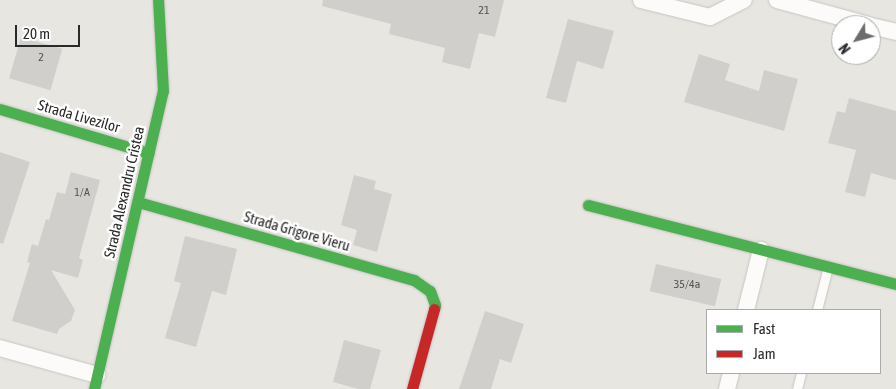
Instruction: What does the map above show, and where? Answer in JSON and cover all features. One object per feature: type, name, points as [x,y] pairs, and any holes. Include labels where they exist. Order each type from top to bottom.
[{"type":"street","name":"Strada Alexandru Cristea","points":[[96,382],[162,91],[158,0]]},
{"type":"street","points":[[641,0],[710,17],[744,0]]},
{"type":"street","points":[[777,0],[833,15]]},
{"type":"street","points":[[881,28],[896,32]]},
{"type":"street","name":"Strada Livezilor","points":[[0,109],[149,153]]},
{"type":"street","name":"Strada Grigore Vieru","points":[[138,202],[414,280],[430,291],[435,305],[412,389]]},
{"type":"street","points":[[588,206],[896,284]]},
{"type":"street","points":[[746,309],[761,250]]},
{"type":"street","points":[[0,348],[96,382]]},
{"type":"street","points":[[727,389],[731,374]]},
{"type":"lane","points":[[817,309],[828,267]]},
{"type":"lane","points":[[797,389],[801,374]]},
{"type":"building","points":[[323,0],[504,0],[495,37],[479,33],[470,69],[442,62],[445,48],[389,34],[391,24],[322,6]]},
{"type":"building","points":[[568,19],[614,31],[603,69],[577,61],[566,103],[546,98]]},
{"type":"building","points":[[21,37],[62,49],[50,90],[9,78]]},
{"type":"building","points":[[699,54],[730,64],[725,80],[759,91],[764,70],[798,79],[784,131],[684,102]]},
{"type":"building","points":[[849,98],[896,111],[896,180],[871,173],[865,197],[845,192],[856,150],[828,143],[837,111],[845,113]]},
{"type":"building","points":[[0,152],[30,162],[3,244],[0,243]]},
{"type":"building","points":[[71,172],[100,180],[79,258],[83,260],[78,278],[51,270],[75,310],[71,321],[59,329],[57,334],[12,321],[30,263],[27,262],[32,244],[38,246],[46,219],[49,220],[57,192],[65,194]]},
{"type":"building","points":[[354,175],[376,181],[374,189],[392,194],[377,252],[353,245],[357,230],[341,225]]},
{"type":"building","points":[[185,236],[237,249],[226,295],[212,291],[196,347],[165,338],[181,283],[174,281]]},
{"type":"building","points":[[656,264],[721,279],[715,306],[650,291]]},
{"type":"building","points":[[485,311],[524,324],[511,363],[500,359],[491,389],[459,389]]},
{"type":"building","points":[[344,340],[381,350],[370,389],[358,389],[333,382]]},
{"type":"traffic: fast","points":[[94,389],[163,91],[158,0]]},
{"type":"traffic: fast","points":[[0,109],[149,153]]},
{"type":"traffic: fast","points":[[138,202],[414,280],[430,291],[435,305],[434,309]]},
{"type":"traffic: fast","points":[[588,205],[896,284]]},
{"type":"traffic: jam","points":[[412,389],[434,309]]}]
